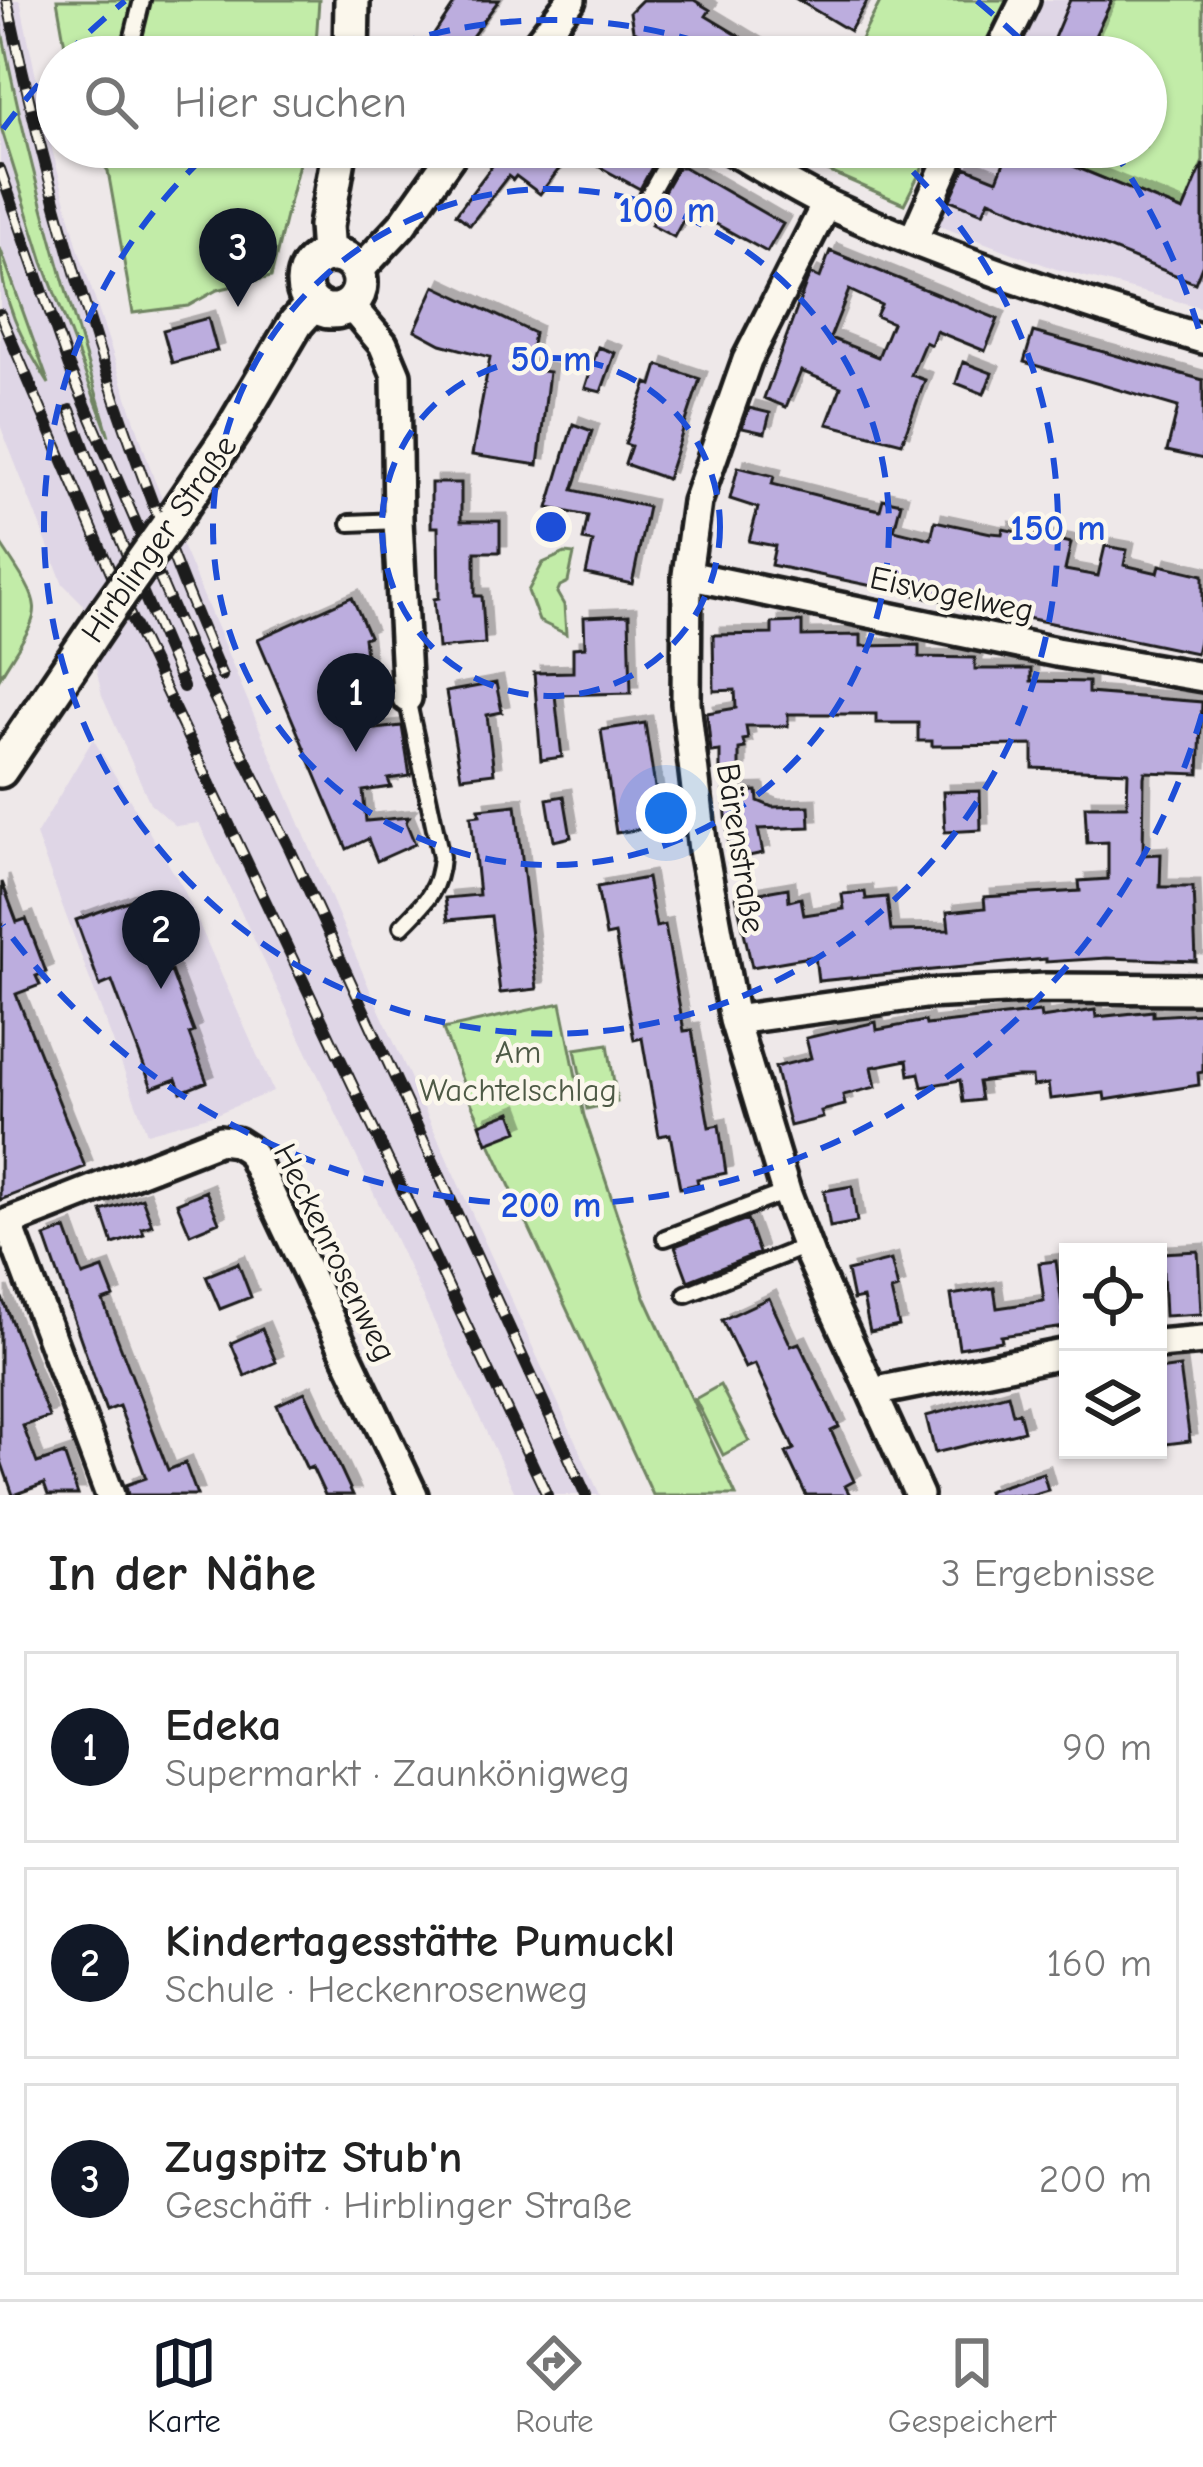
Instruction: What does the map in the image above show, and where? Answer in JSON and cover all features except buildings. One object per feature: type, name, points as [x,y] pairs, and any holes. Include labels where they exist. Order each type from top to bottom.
[{"type":"street","points":[[351,36],[352,0]]},
{"type":"street","points":[[1007,36],[1025,0]]},
{"type":"street","points":[[543,36],[564,2]]},
{"type":"street","name":"Hirblinger Straße","points":[[0,770],[231,434],[296,322],[313,304],[304,290],[306,271],[328,254],[326,226],[336,168]]},
{"type":"street","points":[[313,304],[327,311],[354,288],[442,168]]},
{"type":"street","points":[[763,168],[826,204],[913,240],[1104,310],[1203,338]]},
{"type":"street","points":[[913,240],[946,168]]},
{"type":"street","name":"Bärenstraße","points":[[826,204],[763,325],[697,502],[687,575],[690,737],[703,850],[734,1020],[806,1246],[919,1495]]},
{"type":"street","points":[[328,254],[346,258],[354,288],[396,375],[407,698]]},
{"type":"street","name":"Eisvogelweg","points":[[687,575],[1056,652],[1203,677]]},
{"type":"street","points":[[734,1020],[924,994],[1045,988],[1203,989]]},
{"type":"street","name":"Heckenrosenweg","points":[[4,1224],[220,1140],[250,1150],[413,1495]]},
{"type":"street","points":[[4,1224],[110,1495]]},
{"type":"street","points":[[1167,1342],[1203,1340]]},
{"type":"street","points":[[872,1392],[1059,1355]]},
{"type":"lane","points":[[133,36],[142,0]]},
{"type":"lane","points":[[640,211],[664,168]]},
{"type":"lane","points":[[350,523],[398,521]]},
{"type":"lane","points":[[402,926],[433,895],[440,879],[441,856],[407,698]]},
{"type":"lane","points":[[665,1238],[786,1192]]},
{"type":"lane","points":[[686,1294],[806,1246]]},
{"type":"shaded area","points":[[0,0],[20,0],[36,77],[36,168],[57,168],[78,248],[154,479],[368,985],[600,1495],[516,1495],[199,823],[176,826],[150,803],[102,696],[83,604],[63,584],[0,425]]},
{"type":"shaded area","points":[[1041,0],[1203,0],[1203,308],[1056,269],[934,224],[959,168],[1167,168],[1167,36],[1023,36]]},
{"type":"shaded area","points":[[93,739],[183,888],[273,1091],[216,1114],[147,1133],[36,835]]},
{"type":"green space","points":[[57,0],[319,0],[316,36],[63,36]]},
{"type":"green space","points":[[881,0],[1007,0],[989,36],[863,36]]},
{"type":"green space","points":[[1112,0],[1203,0],[1203,161],[1183,211],[1078,168],[1167,168],[1167,36],[1095,36]]},
{"type":"green space","points":[[0,20],[35,177],[109,436],[43,262],[0,124]]},
{"type":"green space","points":[[106,168],[298,168],[271,277],[217,290],[188,306],[133,313]]},
{"type":"green space","points":[[821,168],[922,168],[904,204]]},
{"type":"green space","points":[[0,248],[49,384],[14,319]]},
{"type":"green space","points":[[0,543],[26,584],[34,610],[25,636],[0,677]]},
{"type":"green space","points":[[574,554],[568,582],[557,593],[564,605],[566,634],[539,621],[528,591],[543,563]]},
{"type":"green space","name":"Am Wachtelschlag","points":[[561,1003],[584,1116],[645,1297],[736,1495],[653,1495],[468,1096],[443,1029]]},
{"type":"green space","points":[[608,1044],[617,1102],[587,1109],[575,1049]]},
{"type":"green space","points":[[720,1385],[749,1441],[723,1455],[695,1399]]},
{"type":"railway","points":[[7,0],[36,126]]},
{"type":"railway","points":[[46,168],[125,426],[222,676]]},
{"type":"railway","points":[[0,169],[69,367],[191,651],[289,847],[586,1495]]},
{"type":"railway","points":[[0,314],[125,605],[547,1495]]},
{"type":"railway","points":[[70,410],[183,687]]},
{"type":"place","name":"Zugspitz Stub'n","points":[[238,307]]},
{"type":"place","name":"Edeka","points":[[356,752]]},
{"type":"place","name":"Kindertagesstätte Pumuckl","points":[[161,989]]}]
